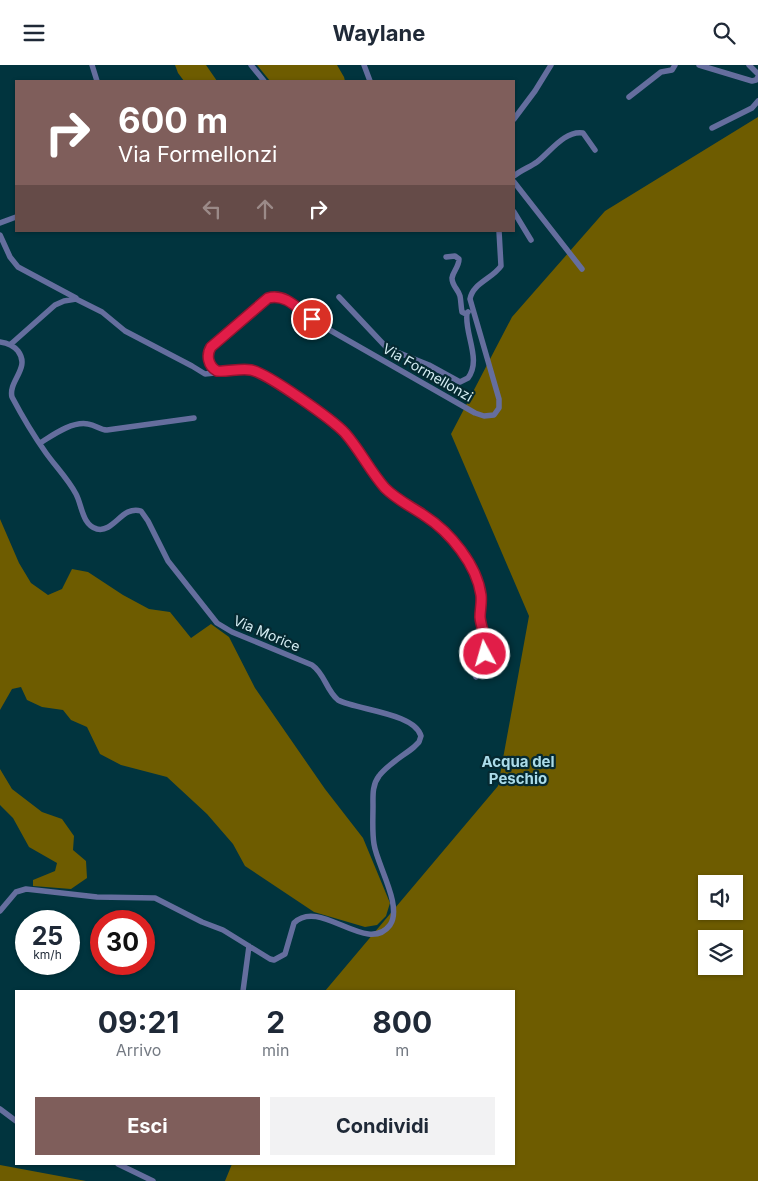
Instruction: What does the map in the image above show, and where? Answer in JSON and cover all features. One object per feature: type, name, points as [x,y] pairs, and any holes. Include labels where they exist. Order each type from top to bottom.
[{"type":"street","points":[[92,65],[97,80]]},
{"type":"street","points":[[251,65],[263,80]]},
{"type":"street","points":[[364,65],[370,80]]},
{"type":"street","points":[[515,118],[551,65]]},
{"type":"street","points":[[629,97],[661,72],[672,70],[675,65]]},
{"type":"street","points":[[699,65],[752,81],[758,78],[749,65]]},
{"type":"street","points":[[712,128],[752,108],[758,101]]},
{"type":"street","points":[[515,175],[538,161],[565,138],[576,133],[584,135],[595,150]]},
{"type":"street","points":[[515,183],[582,269]]},
{"type":"street","points":[[515,214],[531,241]]},
{"type":"street","points":[[0,223],[15,217]]},
{"type":"street","name":"Via Formellonzi","points":[[220,372],[213,369],[208,360],[208,353],[211,347],[264,301],[270,297],[278,297],[292,303],[321,325],[475,413],[484,416],[492,415],[498,410],[499,399],[470,303],[471,294],[501,266],[502,256],[499,232]]},
{"type":"street","points":[[0,235],[9,255],[18,267],[100,311],[125,331],[202,373],[246,370],[259,373],[325,416],[345,433],[390,493],[428,518],[454,542],[473,573],[481,595],[481,623],[487,647],[482,665],[476,677]]},
{"type":"street","points":[[446,257],[455,256],[459,259],[452,280],[460,296],[462,312],[467,313]]},
{"type":"street","points":[[339,297],[387,348],[432,366],[454,380],[461,382],[469,378],[472,370],[472,352],[466,299],[473,287],[480,284]]},
{"type":"street","points":[[0,342],[11,344],[55,305],[76,299]]},
{"type":"street","name":"Via Morice","points":[[11,344],[19,352],[22,361],[20,373],[12,388],[11,395],[40,443],[69,482],[85,517],[92,527],[103,529],[129,511],[138,510],[143,512],[166,559],[219,625],[312,665],[323,675],[332,694],[339,701],[402,719],[418,730],[421,736],[418,744],[381,774],[374,790],[374,845],[394,908],[389,926],[379,932],[367,934],[317,917],[307,916],[298,920],[293,925],[285,953],[281,957],[271,959],[249,946]]},
{"type":"street","points":[[40,443],[65,429],[85,424],[91,424],[105,430],[194,418]]},
{"type":"street","points":[[0,911],[16,892],[27,889],[100,897],[151,898],[162,901],[202,922],[223,930],[249,946],[243,990]]},
{"type":"street","points":[[0,1109],[15,1120]]},
{"type":"street","points":[[120,1165],[153,1181]]},
{"type":"shaded area","points":[[175,65],[206,65],[216,80],[183,80]]},
{"type":"shaded area","points":[[257,65],[337,65],[345,80],[269,80]]},
{"type":"shaded area","points":[[758,117],[758,1181],[225,1181],[232,1165],[515,1165],[515,990],[326,990],[498,786],[529,616],[451,434],[512,317],[605,211]]},
{"type":"shaded area","points":[[0,519],[19,563],[31,583],[48,595],[62,589],[72,569],[88,572],[123,595],[149,609],[170,612],[191,638],[211,624],[229,637],[255,688],[325,789],[363,838],[390,903],[386,916],[377,925],[365,927],[314,912],[245,866],[233,844],[207,814],[167,777],[121,765],[100,754],[87,727],[71,720],[63,710],[42,707],[27,700],[21,687],[12,689],[0,710]]},
{"type":"shaded area","points":[[0,769],[12,789],[42,812],[62,819],[74,836],[73,850],[86,861],[87,878],[71,889],[33,886],[33,880],[55,871],[57,863],[29,847],[13,818],[0,805]]},
{"type":"shaded area","points":[[0,1165],[86,1181],[0,1181]]},
{"type":"district","name":"Acqua del Peschio","points":[[518,770]]},
{"type":"route","points":[[312,319],[283,298],[268,298],[216,341],[209,350],[208,360],[213,369],[220,372],[246,370],[259,373],[325,416],[345,433],[390,493],[428,518],[452,539],[465,558],[479,588],[481,623],[486,643],[485,654]]}]
